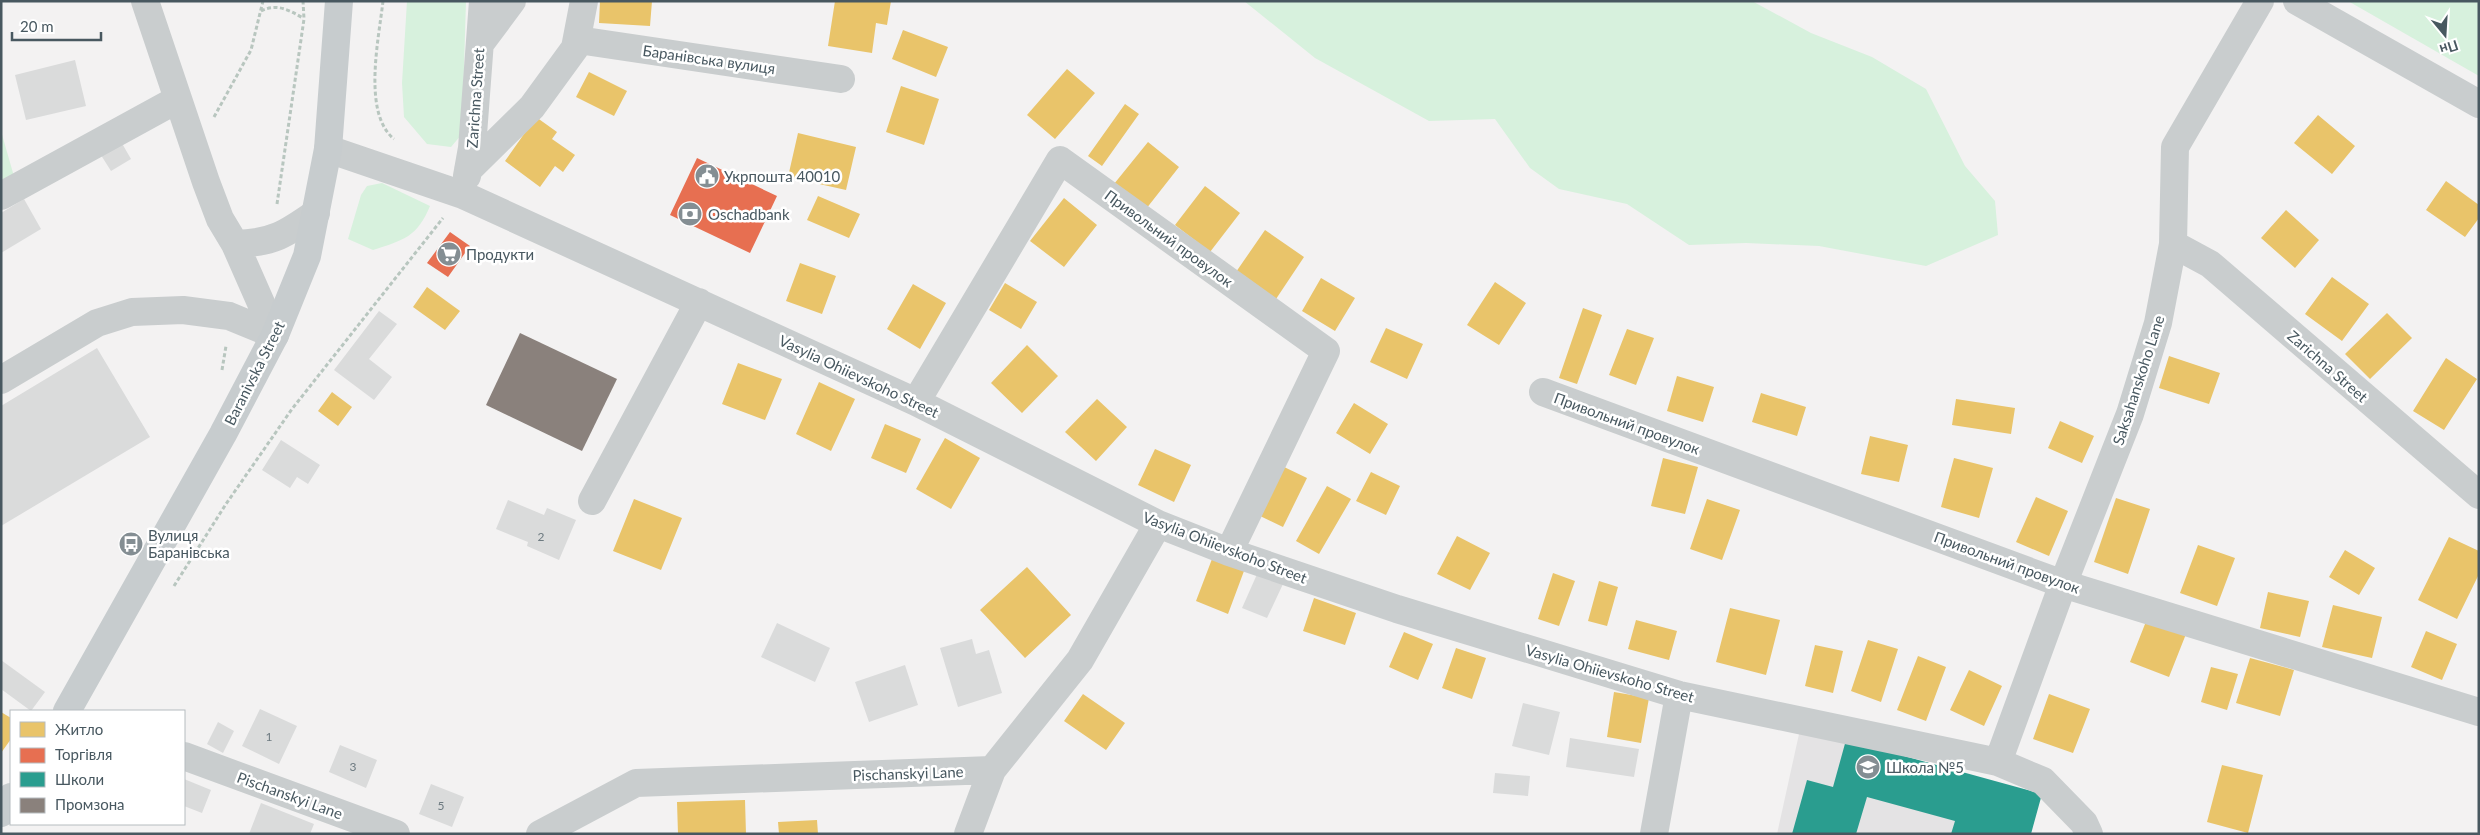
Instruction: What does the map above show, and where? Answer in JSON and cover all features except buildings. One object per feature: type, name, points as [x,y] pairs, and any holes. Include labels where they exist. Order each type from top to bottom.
[{"type":"main road","name":"Baranivska Street","points":[[70,710],[200,476],[275,335],[307,256],[328,149],[340,1]]},
{"type":"main road","points":[[1,813],[10,799]]},
{"type":"street","points":[[145,1],[220,219],[235,244],[275,335]]},
{"type":"street","name":"Zarichna Street","points":[[465,182],[472,148],[478,46],[484,1]]},
{"type":"street","points":[[478,46],[512,1]]},
{"type":"street","points":[[465,182],[532,107],[575,48],[584,1]]},
{"type":"street","name":"Saksahanskoho Lane","points":[[1998,762],[2063,584],[2130,414],[2158,323],[2173,244],[2175,147],[2260,1]]},
{"type":"street","points":[[2298,1],[2479,104]]},
{"type":"street","name":"Баранівська вулиця","points":[[578,40],[841,79]]},
{"type":"street","points":[[1,196],[178,99]]},
{"type":"street","name":"Vasylia Ohiievskoho Street","points":[[328,149],[465,182],[699,302],[916,402],[1158,524],[1230,552],[1397,609],[1679,695],[1998,762],[2042,781],[2084,823],[2089,834]]},
{"type":"street","name":"Привольний провулок","points":[[916,402],[1060,160],[1326,352],[1230,552]]},
{"type":"street","points":[[235,244],[258,243],[285,235],[316,212]]},
{"type":"street","name":"Zarichna Street","points":[[2173,244],[2210,264],[2479,495]]},
{"type":"street","points":[[592,501],[699,302]]},
{"type":"street","points":[[1,380],[97,323],[132,312],[183,310],[229,316],[275,335]]},
{"type":"street","name":"Привольний провулок","points":[[1543,392],[2063,584],[2479,712]]},
{"type":"street","points":[[968,834],[992,770],[1080,660],[1158,524]]},
{"type":"street","points":[[1654,834],[1679,695]]},
{"type":"street","name":"Pischanskyi Lane","points":[[185,756],[396,834]]},
{"type":"street","name":"Pischanskyi Lane","points":[[540,834],[636,783],[992,770]]},
{"type":"path","points":[[196,151],[251,50],[263,1]]},
{"type":"path","points":[[272,239],[304,19],[303,1]]},
{"type":"path","points":[[383,1],[374,96],[386,133],[399,143]]},
{"type":"path","points":[[261,11],[270,6],[288,9],[304,19]]},
{"type":"path","points":[[226,504],[292,409],[465,182]]},
{"type":"shaded area","name":"Школа №5","points":[[1801,725],[1831,734],[2031,834],[1777,834]]},
{"type":"green space","points":[[407,1],[466,1],[462,134],[451,147],[427,144],[404,117],[402,83]]},
{"type":"green space","points":[[1244,1],[1752,1],[1811,33],[1872,57],[1926,89],[1965,166],[1995,201],[1998,235],[1926,266],[1819,246],[1746,243],[1689,245],[1627,204],[1559,189],[1530,168],[1495,119],[1429,121],[1315,58]]},
{"type":"green space","points":[[2348,1],[2479,1],[2479,76]]},
{"type":"green space","points":[[1,131],[17,187],[1,196]]},
{"type":"green space","points":[[382,183],[430,206],[420,225],[408,236],[373,250],[348,239],[361,195],[367,186]]},
{"type":"place","name":"Укрпошта 40010","points":[[707,176]]},
{"type":"place","name":"Oschadbank","points":[[690,214]]},
{"type":"place","name":"Продукти","points":[[449,254]]},
{"type":"place","name":"Вулиця Баранівська","points":[[131,544]]},
{"type":"place","name":"Школа №5","points":[[1868,767]]}]
